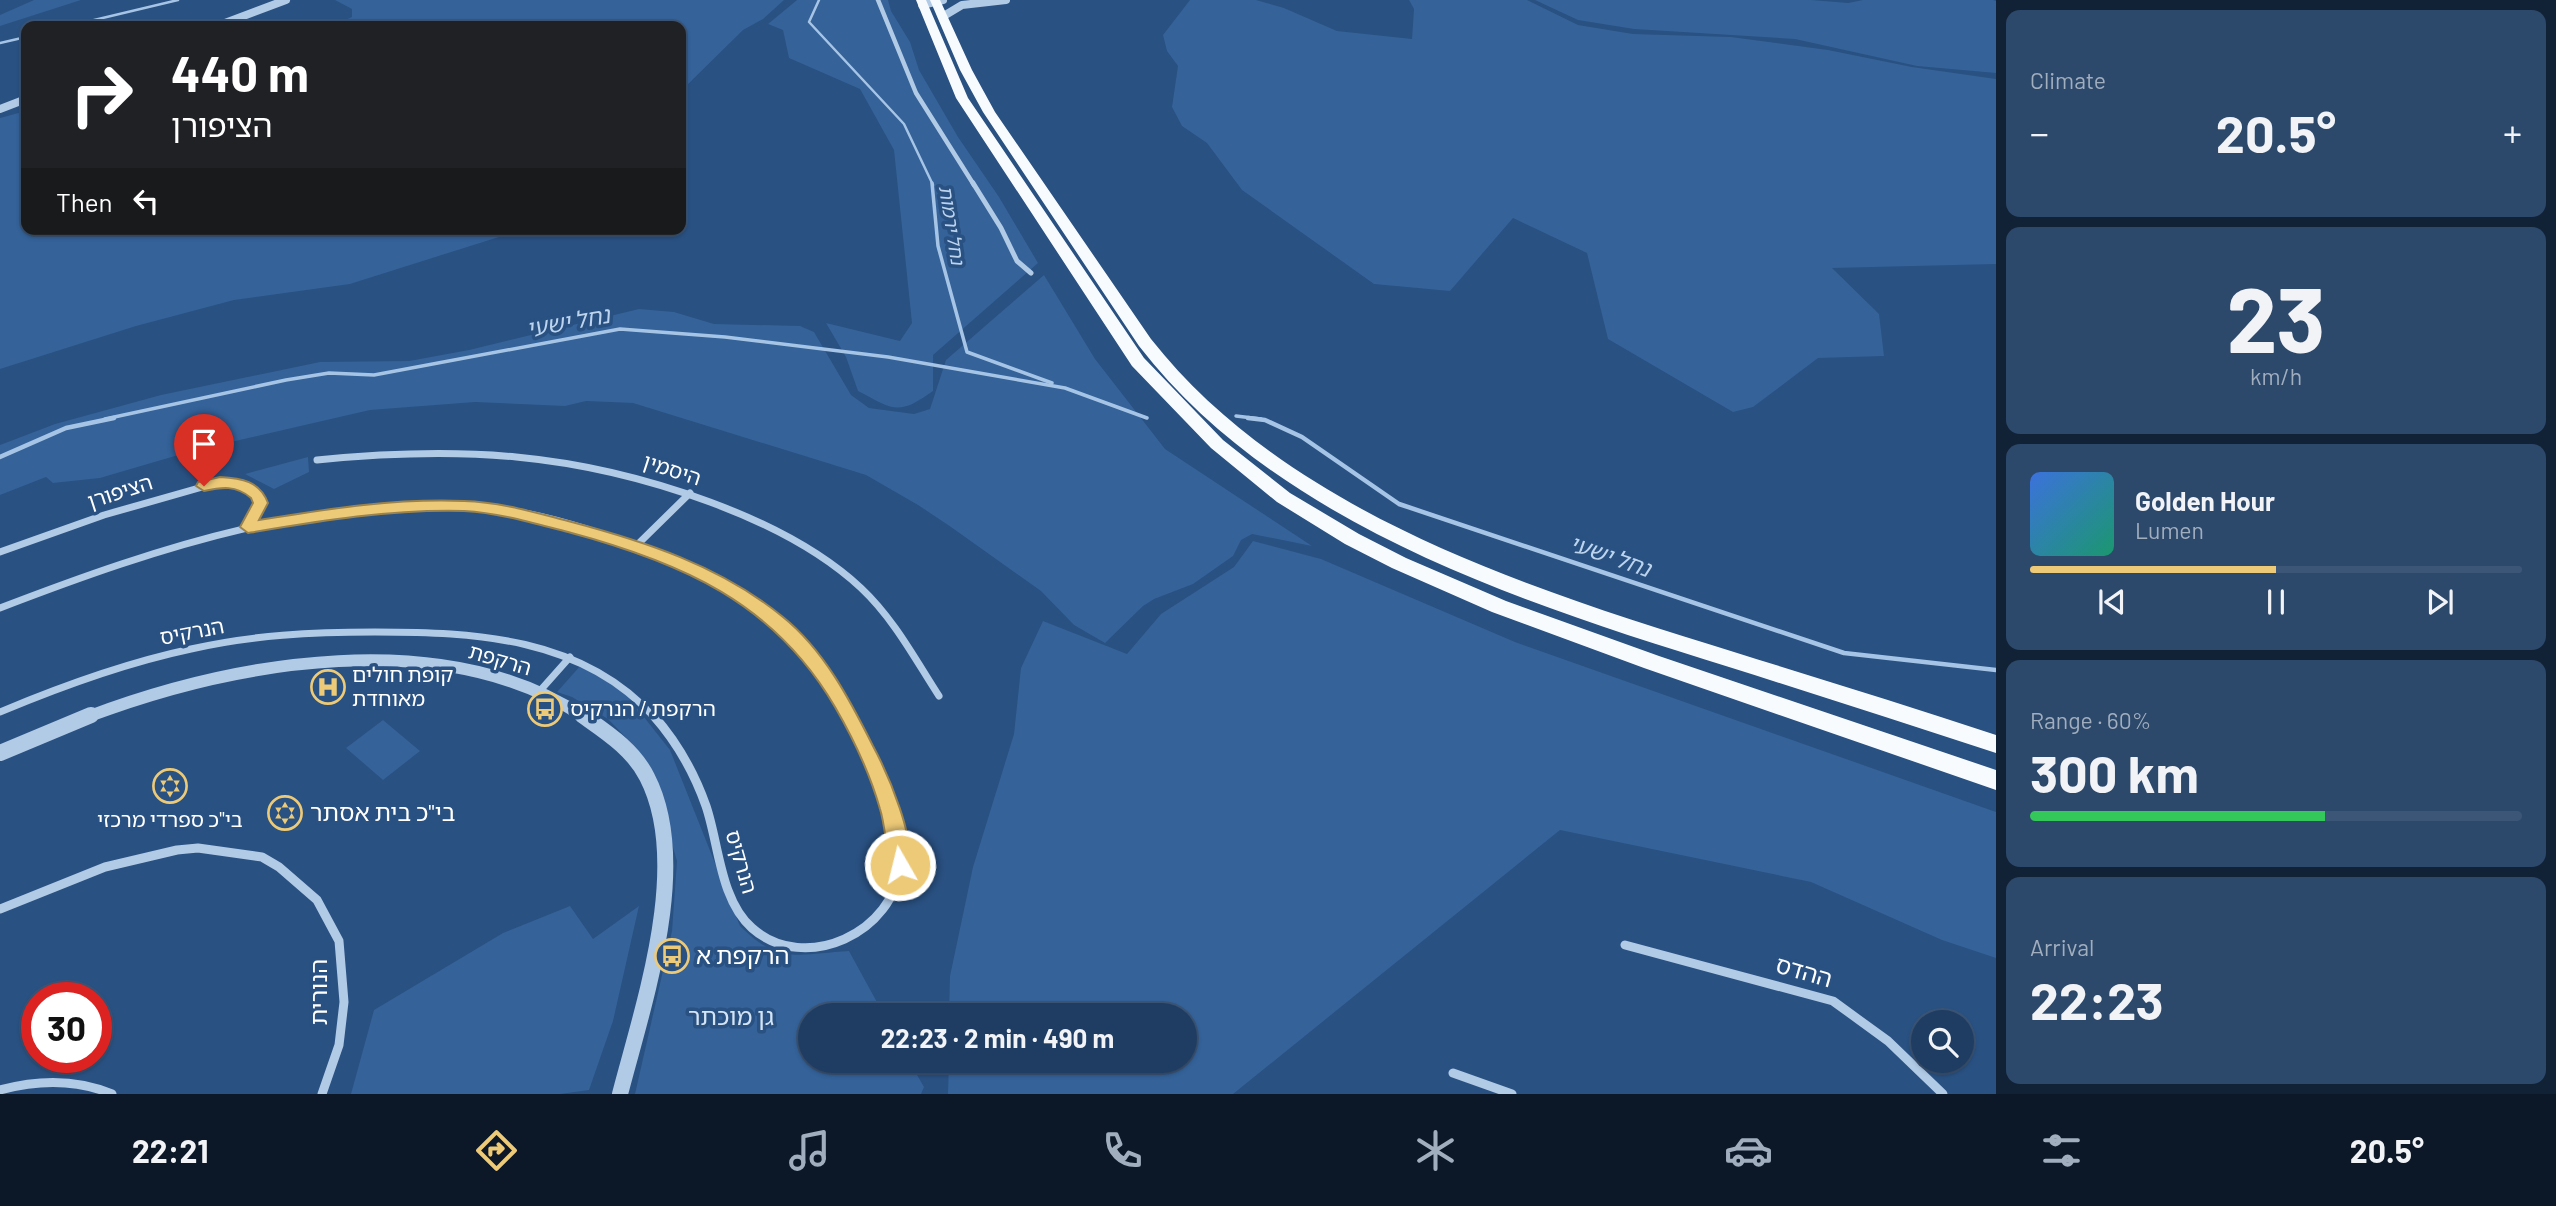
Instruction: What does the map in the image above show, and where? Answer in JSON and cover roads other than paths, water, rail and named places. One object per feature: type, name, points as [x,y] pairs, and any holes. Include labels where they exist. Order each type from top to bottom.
[{"type":"highway","points":[[922,2],[962,98],[1138,362],[1212,439],[1306,512],[1380,554],[1479,596],[1619,650],[1996,780]]},
{"type":"highway","points":[[939,4],[978,94],[1136,329],[1168,370],[1199,401],[1276,465],[1369,523],[1440,558],[1516,589],[1596,617],[1996,743]]},
{"type":"street","points":[[230,21],[286,0]]},
{"type":"street","points":[[878,0],[916,93],[1001,228],[1017,261],[1031,273]]},
{"type":"street","points":[[922,2],[951,7],[1006,0]]},
{"type":"street","points":[[0,109],[21,101]]},
{"type":"street","name":"היסמין","points":[[317,460],[426,451],[520,454],[608,468],[690,493],[800,541],[842,573],[877,605],[939,696]]},
{"type":"street","name":"הציפורן","points":[[0,552],[104,515],[220,482],[248,487],[258,495],[260,503],[248,527]]},
{"type":"street","points":[[636,546],[690,493]]},
{"type":"street","name":"הנרקיס","points":[[0,608],[106,567],[174,545],[248,527],[366,508],[463,506],[502,509],[536,516],[636,546],[692,568],[778,621],[823,673],[843,703],[869,755],[890,808],[900,865],[894,889],[883,911],[849,938],[826,946],[805,948],[782,946],[760,935],[747,924],[734,904],[699,787],[675,739],[611,678],[570,657],[530,643],[436,631],[260,637],[164,654],[124,665],[0,712]]},
{"type":"street","points":[[538,693],[570,657]]},
{"type":"street","name":"הרקפת","points":[[0,753],[96,712],[171,688],[317,662],[390,661],[428,664],[509,681],[579,713],[629,752],[644,770],[659,814],[666,863],[660,935],[620,1094]]},
{"type":"street","name":"הנורית","points":[[0,909],[105,867],[177,850],[198,848],[261,857],[279,867],[317,900],[339,941],[344,1002],[339,1045],[322,1094]]},
{"type":"street","name":"ההדס","points":[[1625,945],[1833,1001],[1888,1041],[1943,1094]]},
{"type":"street","points":[[1453,1073],[1512,1094]]},
{"type":"street","points":[[0,1090],[12,1086],[80,1083],[112,1094]]},
{"type":"waterway","points":[[90,21],[178,0]]},
{"type":"waterway","name":"נחל ירמות","points":[[819,0],[809,22],[904,124],[933,185]]},
{"type":"waterway","points":[[0,43],[21,38]]},
{"type":"waterway","name":"נחל ירמות","points":[[932,183],[938,246],[967,352],[1052,383]]},
{"type":"waterway","name":"נחל ישעי","points":[[105,419],[286,380],[329,373],[374,375],[620,329],[725,337],[888,357],[1065,388],[1147,418]]},
{"type":"waterway","name":"נחל ישעי","points":[[1236,416],[1261,419]]},
{"type":"waterway","name":"נחל ישעי","points":[[0,457],[66,428],[114,418]]},
{"type":"waterway","name":"נחל ישעי","points":[[1248,418],[1265,420],[1302,437],[1399,504],[1844,653],[1996,670]]},
{"type":"place","name":"קופת חולים מאוחדת","points":[[328,687]]},
{"type":"place","name":"הרקפת / הנרקיס","points":[[545,709]]},
{"type":"place","name":"בי\"כ ספרדי מרכזי","points":[[170,786]]},
{"type":"place","name":"בי\"כ בית אסתר","points":[[285,813]]},
{"type":"place","name":"הרקפת א","points":[[672,956]]},
{"type":"park label","name":"גן מוכתר","points":[[731,1017]]}]
